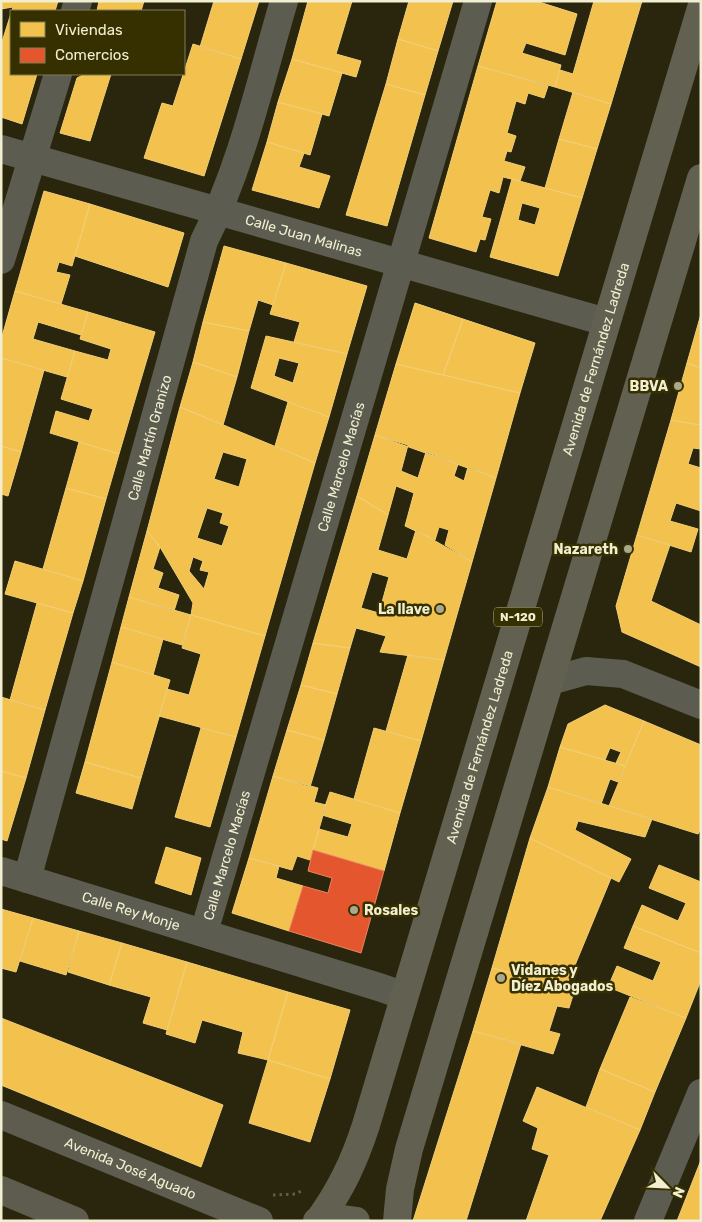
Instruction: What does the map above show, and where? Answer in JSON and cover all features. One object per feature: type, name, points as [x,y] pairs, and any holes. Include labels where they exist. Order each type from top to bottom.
[{"type":"highway","name":"Avenida de Fernández Ladreda","points":[[318,1220],[339,1191],[351,1168],[701,8]]},
{"type":"highway","points":[[396,1221],[400,1189],[409,1150],[550,681],[696,214],[701,178]]},
{"type":"highway","name":"N-120","points":[[318,1220],[356,1221]]},
{"type":"main road","name":"Avenida José Aguado","points":[[1,1115],[259,1221]]},
{"type":"main road","points":[[1,1190],[75,1221]]},
{"type":"street","name":"Calle Martín Granizo","points":[[27,879],[204,241],[220,210],[235,169],[284,1]]},
{"type":"street","name":"Calle Marcelo Macías","points":[[204,932],[478,1]]},
{"type":"street","points":[[1,260],[20,192],[33,159],[58,75]]},
{"type":"street","name":"Calle Juan Malinas","points":[[1,149],[220,210],[606,322]]},
{"type":"street","points":[[550,681],[586,671],[623,674],[701,705]]},
{"type":"street","name":"Calle Rey Monje","points":[[1,871],[204,932],[404,996]]},
{"type":"street","points":[[648,1221],[701,1093]]},
{"type":"building: Viviendas","points":[[1,1],[58,1],[55,10],[12,10],[13,7],[1,9]]},
{"type":"building: Viviendas","points":[[99,1],[144,1],[141,10],[97,10]]},
{"type":"building: Viviendas","points":[[214,1],[259,1],[241,59],[200,47]]},
{"type":"building: Viviendas","points":[[308,1],[352,1],[336,54],[361,61],[356,77],[292,59]]},
{"type":"building: Viviendas","points":[[409,1],[453,1],[438,51],[398,39]]},
{"type":"building: Viviendas","points":[[497,1],[536,1],[577,14],[565,55],[526,43],[522,53],[561,65],[555,87],[478,66]]},
{"type":"building: Viviendas","points":[[594,1],[642,1],[611,104],[555,87],[560,70],[573,74]]},
{"type":"building: Viviendas","points":[[10,16],[10,75],[37,75],[22,124],[1,117],[1,45]]},
{"type":"building: Viviendas","points":[[398,39],[438,51],[425,95],[386,84]]},
{"type":"building: Viviendas","points":[[193,44],[241,59],[204,176],[144,158],[162,103],[173,106],[183,75],[185,75],[185,69]]},
{"type":"building: Viviendas","points":[[292,59],[342,73],[329,116],[278,102]]},
{"type":"building: Viviendas","points":[[478,66],[548,86],[544,98],[528,93],[525,104],[516,101],[507,133],[516,136],[511,152],[507,151],[504,161],[525,167],[520,181],[503,177],[499,193],[490,190],[482,217],[491,219],[485,240],[480,239],[476,252],[429,238]]},
{"type":"building: Viviendas","points":[[83,75],[111,75],[90,141],[60,133],[77,78]]},
{"type":"building: Viviendas","points":[[386,84],[425,95],[387,226],[346,215]]},
{"type":"building: Viviendas","points":[[573,92],[611,104],[597,149],[559,139]]},
{"type":"building: Viviendas","points":[[278,102],[322,114],[310,155],[267,142]]},
{"type":"building: Viviendas","points":[[559,139],[597,149],[582,198],[545,188]]},
{"type":"building: Viviendas","points":[[267,142],[304,153],[299,167],[330,176],[319,208],[252,190]]},
{"type":"building: Viviendas","points":[[512,179],[582,198],[558,276],[490,257]],"holes":[[[522,203],[540,208],[535,225],[518,220]]]},
{"type":"building: Viviendas","points":[[44,191],[90,204],[72,266],[59,262],[56,272],[70,275],[61,304],[15,291]]},
{"type":"building: Viviendas","points":[[90,204],[184,233],[168,287],[75,256]]},
{"type":"building: Viviendas","points":[[224,246],[286,263],[273,305],[258,300],[249,331],[203,322]]},
{"type":"building: Viviendas","points":[[286,263],[367,286],[347,354],[294,342],[300,322],[270,314]]},
{"type":"building: Viviendas","points":[[15,291],[88,312],[81,335],[38,322],[33,339],[75,351],[67,377],[1,358],[1,340]]},
{"type":"building: Viviendas","points":[[415,303],[463,319],[443,375],[396,364]]},
{"type":"building: Viviendas","points":[[88,312],[155,332],[119,454],[50,433],[56,411],[89,421],[93,409],[61,399],[75,351],[108,360],[111,349],[80,339]]},
{"type":"building: Viviendas","points":[[701,314],[701,368],[687,363]]},
{"type":"building: Viviendas","points":[[463,319],[535,343],[520,393],[443,375]]},
{"type":"building: Viviendas","points":[[203,322],[249,331],[237,377],[193,362]]},
{"type":"building: Viviendas","points":[[266,336],[347,354],[329,417],[251,388]],"holes":[[[279,358],[299,363],[293,383],[274,376]]]},
{"type":"building: Viviendas","points":[[1,358],[44,370],[21,452],[1,446]]},
{"type":"building: Viviendas","points":[[193,362],[237,377],[223,425],[180,407]]},
{"type":"building: Viviendas","points":[[687,363],[701,368],[700,425],[671,420]]},
{"type":"building: Viviendas","points":[[396,364],[520,393],[496,478],[375,435]]},
{"type":"building: Viviendas","points":[[288,402],[329,417],[315,463],[275,446]]},
{"type":"building: Viviendas","points":[[180,407],[315,463],[265,636],[191,615],[193,603],[160,547],[147,531]],"holes":[[[223,452],[247,459],[239,487],[214,479]],[[207,508],[223,513],[220,523],[229,526],[222,546],[197,538]],[[193,557],[203,561],[200,570],[209,572],[204,589],[189,571]]]},
{"type":"building: Viviendas","points":[[671,420],[701,425],[701,449],[693,448],[688,464],[701,468],[701,511],[676,503],[670,521],[698,529],[691,552],[637,535]]},
{"type":"building: Viviendas","points":[[375,435],[408,445],[401,471],[418,478],[426,452],[458,464],[454,476],[464,481],[468,467],[496,478],[472,562],[445,545],[449,530],[439,527],[435,540],[405,526],[414,493],[396,486],[388,515],[357,496]]},
{"type":"building: Viviendas","points":[[79,442],[119,454],[106,499],[66,488]]},
{"type":"building: Viviendas","points":[[1,446],[21,452],[8,496],[1,494]]},
{"type":"building: Viviendas","points":[[66,488],[106,499],[83,581],[43,569]]},
{"type":"building: Viviendas","points":[[357,496],[388,515],[378,550],[407,559],[416,530],[472,562],[444,660],[380,652],[386,636],[356,628],[350,648],[313,643]],"holes":[[[372,572],[389,577],[379,613],[361,608]]]},
{"type":"building: Viviendas","points":[[147,531],[160,547],[153,569],[163,573],[158,588],[179,595],[174,611],[129,597]]},
{"type":"building: Viviendas","points":[[637,535],[670,545],[651,601],[701,625],[701,667],[622,632],[616,606]]},
{"type":"building: Viviendas","points":[[15,561],[83,581],[73,613],[5,594]]},
{"type":"building: Viviendas","points":[[129,597],[191,615],[182,645],[121,627]]},
{"type":"building: Viviendas","points":[[37,603],[73,613],[45,710],[10,700]]},
{"type":"building: Viviendas","points":[[191,615],[265,636],[236,737],[159,716],[167,689],[189,695],[201,654],[182,648]]},
{"type":"building: Viviendas","points":[[121,627],[163,639],[153,675],[112,662]]},
{"type":"building: Viviendas","points":[[313,643],[350,648],[337,694],[301,685]]},
{"type":"building: Viviendas","points":[[408,655],[444,660],[421,741],[386,731]]},
{"type":"building: Viviendas","points":[[112,662],[170,680],[141,778],[85,762]]},
{"type":"building: Viviendas","points":[[301,685],[337,694],[324,740],[287,730]]},
{"type":"building: Viviendas","points":[[1,697],[45,710],[26,778],[1,771]]},
{"type":"building: Viviendas","points":[[605,705],[644,721],[625,766],[616,763],[621,752],[610,748],[605,760],[560,747],[568,724]]},
{"type":"building: Viviendas","points":[[644,721],[701,745],[701,829],[698,834],[609,806]]},
{"type":"building: Viviendas","points":[[201,728],[236,737],[210,827],[175,817]]},
{"type":"building: Viviendas","points":[[374,728],[421,741],[400,813],[354,799]]},
{"type":"building: Viviendas","points":[[287,730],[324,740],[310,787],[273,776]]},
{"type":"building: Viviendas","points":[[560,747],[625,766],[618,782],[610,779],[601,804],[548,787]]},
{"type":"building: Viviendas","points":[[85,762],[141,778],[132,809],[76,793]]},
{"type":"building: Viviendas","points":[[1,771],[26,778],[7,841],[1,839]]},
{"type":"building: Viviendas","points":[[273,776],[318,788],[314,802],[326,805],[310,860],[297,856],[292,870],[249,858]]},
{"type":"building: Viviendas","points":[[548,787],[652,819],[645,837],[578,821],[575,830],[631,859],[619,882],[530,838]]},
{"type":"building: Viviendas","points":[[330,792],[400,813],[384,871],[313,850],[319,829],[348,837],[352,824],[322,815]]},
{"type":"building: Viviendas","points":[[530,838],[611,878],[566,987],[492,968]]},
{"type":"building: Viviendas","points":[[166,847],[201,858],[191,895],[155,883]]},
{"type":"building: Viviendas","points":[[249,858],[279,866],[276,878],[303,886],[289,931],[232,913]]},
{"type":"building: Viviendas","points":[[659,865],[701,882],[701,953],[633,926],[642,905],[678,921],[686,903],[649,888]]},
{"type":"building: Viviendas","points":[[1,909],[33,918],[16,972],[1,968]]},
{"type":"building: Viviendas","points":[[33,918],[79,931],[66,975],[20,961]]},
{"type":"building: Viviendas","points":[[633,926],[701,953],[701,980],[686,1018],[608,987],[617,966],[653,981],[661,962],[624,948]]},
{"type":"building: Viviendas","points":[[79,931],[122,943],[109,985],[68,972]]},
{"type":"building: Viviendas","points":[[122,943],[187,962],[167,1030],[143,1023],[151,997],[109,985]]},
{"type":"building: Viviendas","points":[[187,962],[288,992],[268,1060],[238,1053],[243,1032],[202,1020],[195,1043],[166,1034]]},
{"type":"building: Viviendas","points":[[492,968],[575,989],[569,1008],[557,1006],[549,1031],[560,1034],[553,1054],[473,1031]]},
{"type":"building: Viviendas","points":[[288,992],[350,1010],[330,1079],[268,1060]]},
{"type":"building: Viviendas","points":[[630,997],[686,1018],[655,1092],[600,1069]]},
{"type":"building: Viviendas","points":[[1,1018],[223,1105],[201,1167],[1,1085]]},
{"type":"building: Viviendas","points":[[473,1031],[521,1044],[466,1221],[413,1221]]},
{"type":"building: Viviendas","points":[[268,1060],[330,1079],[310,1142],[249,1123]]},
{"type":"building: Viviendas","points":[[600,1069],[655,1092],[640,1130],[586,1107]]},
{"type":"building: Viviendas","points":[[537,1087],[640,1130],[600,1221],[526,1221],[549,1155],[532,1149],[538,1128],[523,1121]]},
{"type":"building: Viviendas","points":[[701,1160],[701,1221],[677,1221]]},
{"type":"building: Comercios","points":[[313,850],[384,871],[361,953],[289,931],[303,886],[328,893],[332,878],[308,871]]},
{"type":"place","name":"BBVA","points":[[678,386]]},
{"type":"place","name":"Nazareth","points":[[628,549]]},
{"type":"place","name":"La llave","points":[[440,609]]},
{"type":"place","name":"Rosales","points":[[354,910]]},
{"type":"place","name":"Vidanes y Díez Abogados","points":[[501,978]]}]
